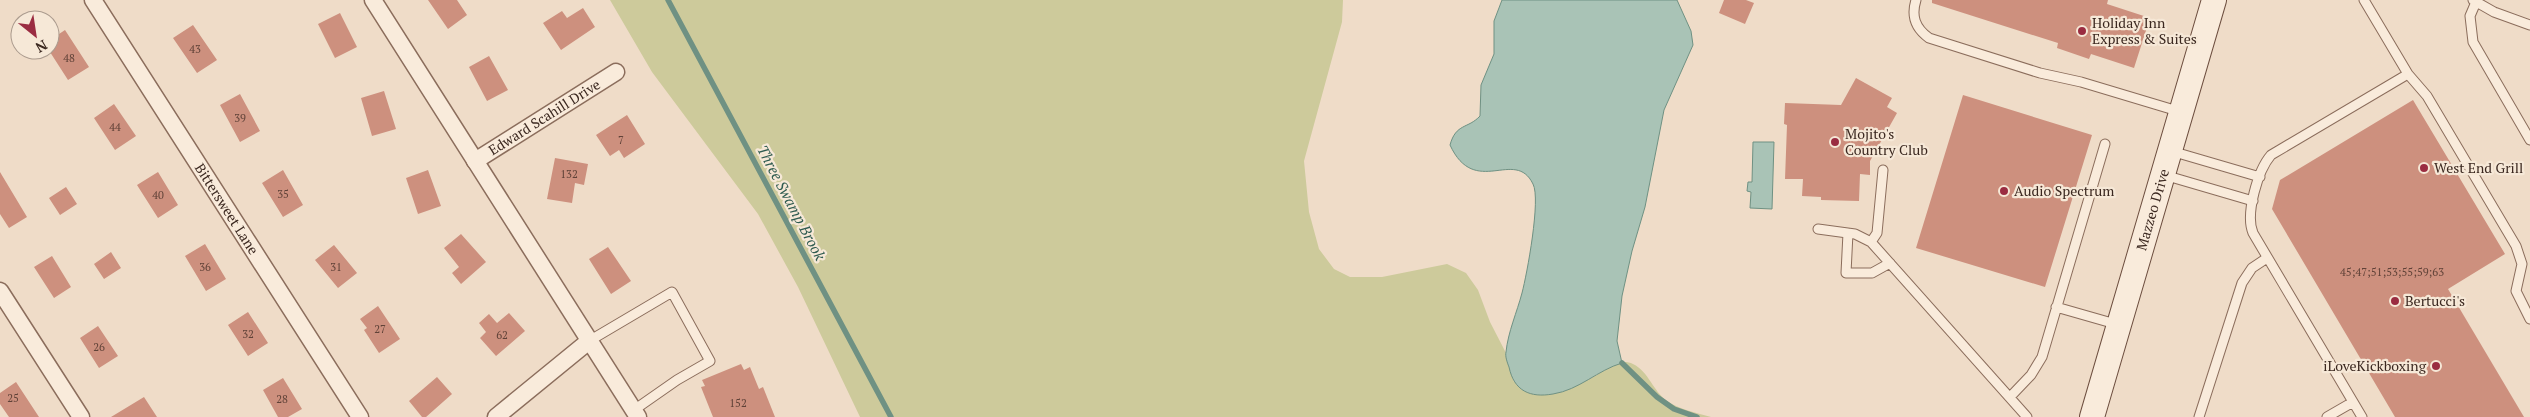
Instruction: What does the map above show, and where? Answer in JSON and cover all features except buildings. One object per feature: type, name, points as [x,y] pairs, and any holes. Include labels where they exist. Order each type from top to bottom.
[{"type":"main road","name":"Mazzeo Drive","points":[[2092,417],[2215,1]]},
{"type":"street","name":"Bittersweet Lane","points":[[93,0],[360,417]]},
{"type":"street","points":[[373,0],[636,413]]},
{"type":"street","name":"Edward Scahill Drive","points":[[475,161],[616,72]]},
{"type":"street","points":[[0,291],[81,417]]},
{"type":"street","points":[[496,417],[589,341]]},
{"type":"lane","points":[[1916,0],[1914,18],[1922,33],[1929,38],[2040,73],[2081,82],[2182,112]]},
{"type":"lane","points":[[2364,0],[2408,74],[2427,96],[2516,246],[2522,264],[2516,285],[2517,296],[2530,319]]},
{"type":"lane","points":[[2530,25],[2494,12],[2474,1],[2470,16],[2472,42],[2530,140]]},
{"type":"lane","points":[[2362,417],[2267,258],[2250,226],[2253,201],[2265,163],[2274,154],[2408,74]]},
{"type":"lane","points":[[2010,397],[2031,375],[2040,361],[2105,144]]},
{"type":"lane","points":[[2170,151],[2260,177]]},
{"type":"lane","points":[[1871,242],[1877,233],[1883,170]]},
{"type":"lane","points":[[2163,175],[2253,201]]},
{"type":"lane","points":[[1818,229],[1848,233],[1860,236],[1871,242],[2027,417]]},
{"type":"lane","points":[[1848,233],[1846,273],[1872,272],[1890,263]]},
{"type":"lane","points":[[2199,417],[2242,283],[2252,268],[2267,258]]},
{"type":"lane","points":[[589,341],[672,292],[710,361],[676,380],[636,413]]},
{"type":"lane","points":[[2056,307],[2119,325]]},
{"type":"lane","points":[[2327,417],[2352,402]]},
{"type":"shaded area","points":[[610,0],[1343,0],[1342,22],[1304,161],[1309,212],[1319,249],[1334,269],[1350,277],[1382,277],[1447,264],[1466,273],[1478,290],[1490,322],[1506,353],[1514,382],[1582,381],[1592,378],[1615,364],[1627,362],[1638,367],[1662,397],[1671,404],[1711,417],[860,417],[798,287],[758,214],[652,72]]},
{"type":"shaded area","points":[[1502,0],[1677,0],[1691,31],[1693,45],[1664,110],[1645,207],[1632,251],[1622,296],[1617,341],[1622,363],[1562,392],[1545,395],[1530,394],[1519,387],[1511,375],[1506,355],[1530,254],[1535,205],[1533,184],[1525,174],[1516,170],[1483,171],[1471,169],[1460,161],[1450,145],[1459,130],[1480,116],[1481,85],[1494,54],[1494,21]]},
{"type":"shaded area","points":[[1753,142],[1774,142],[1772,209],[1750,208],[1751,192],[1747,191],[1748,182],[1752,182]]},
{"type":"waterway","name":"Three Swamp Brook","points":[[668,0],[891,417]]},
{"type":"waterway","points":[[1622,363],[1657,397],[1674,409],[1697,417]]},
{"type":"place","name":"Holiday Inn Express & Suites","points":[[2082,31]]},
{"type":"place","name":"Mojito's Country Club","points":[[1835,142]]},
{"type":"place","name":"West End Grill","points":[[2424,168]]},
{"type":"place","name":"Audio Spectrum","points":[[2004,191]]},
{"type":"place","name":"Bertucci's","points":[[2395,301]]},
{"type":"place","name":"iLoveKickboxing","points":[[2436,366]]}]
